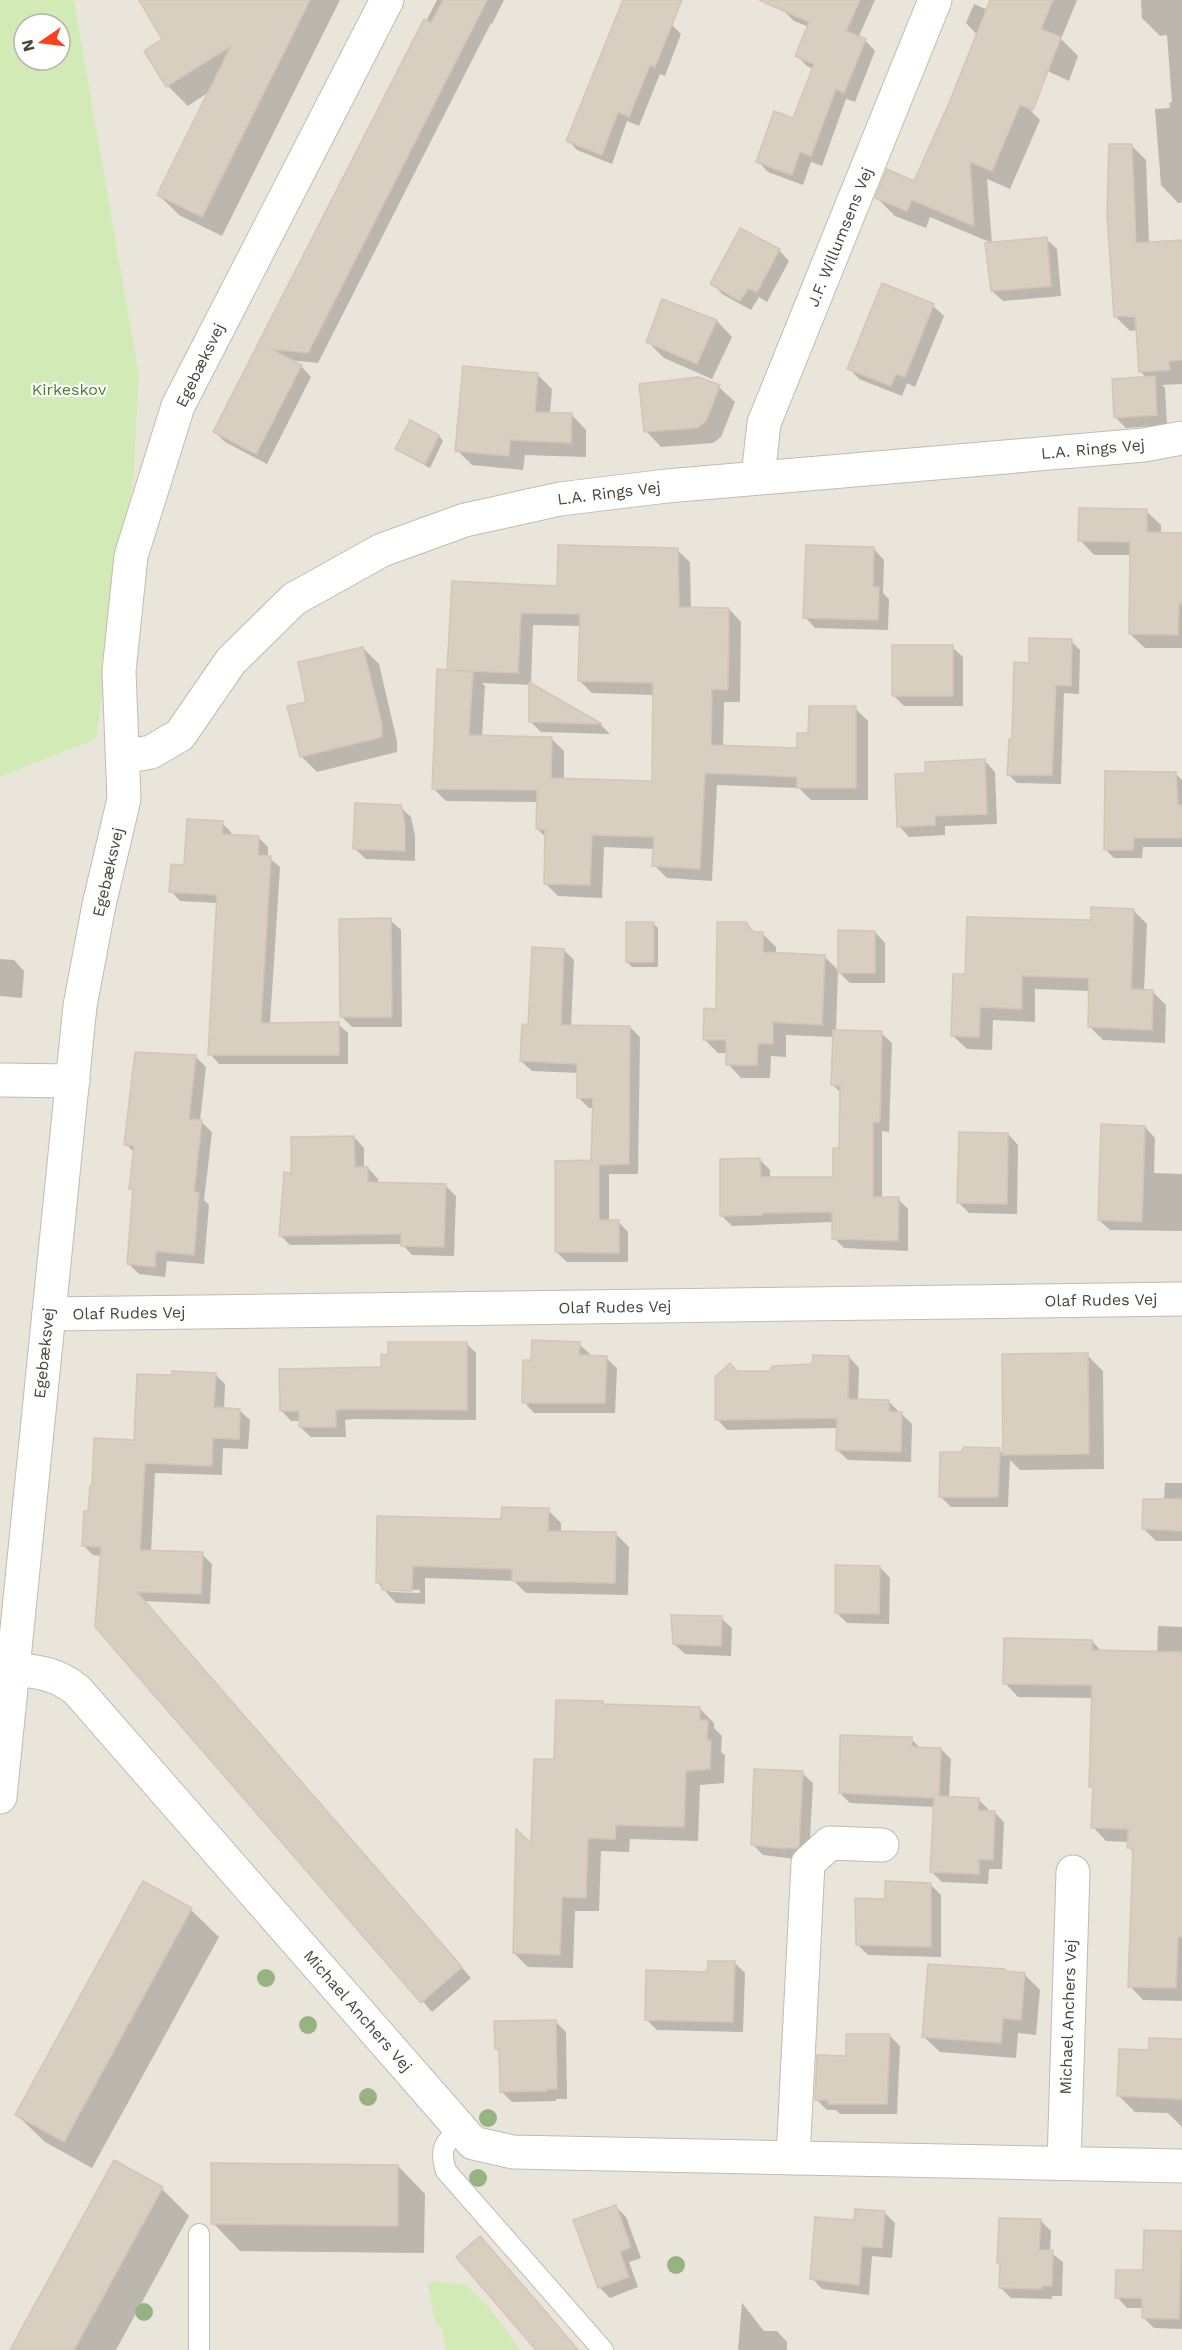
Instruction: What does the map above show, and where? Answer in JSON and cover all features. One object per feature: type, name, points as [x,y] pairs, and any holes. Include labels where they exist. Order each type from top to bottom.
[{"type":"street","name":"Egebæksvej","points":[[0,1797],[13,1669],[9,1612],[48,1314],[80,1006],[99,905],[124,799],[119,671],[131,556],[178,405],[387,0]]},
{"type":"street","name":"J.F. Willumsens Vej","points":[[758,477],[764,423],[935,0]]},
{"type":"street","name":"L.A. Rings Vej","points":[[123,757],[151,752],[180,735],[231,661],[294,599],[382,550],[465,520],[560,499],[758,477],[1144,445],[1182,438]]},
{"type":"street","points":[[0,1080],[73,1082]]},
{"type":"street","name":"Olaf Rudes Vej","points":[[48,1314],[1182,1299]]},
{"type":"street","name":"Michael Anchers Vej","points":[[13,1669],[41,1672],[62,1678],[77,1690],[473,2143],[513,2152],[1182,2166]]},
{"type":"street","points":[[793,2158],[808,1863],[830,1843],[882,1845]]},
{"type":"street","name":"Michael Anchers Vej","points":[[1064,2163],[1073,1872]]},
{"type":"lane","points":[[460,2128],[446,2143],[441,2154],[446,2171],[603,2350]]},
{"type":"lane","points":[[199,2234],[199,2350]]},
{"type":"shaded area","points":[[74,0],[1182,0],[1182,2350],[0,2350],[0,777],[96,739],[134,471],[139,375]]},
{"type":"green space","name":"Kirkeskov","points":[[0,0],[74,0],[139,375],[134,471],[96,739],[0,777]]},
{"type":"green space","points":[[432,2281],[467,2285],[489,2307],[520,2350],[446,2350],[443,2331],[435,2321],[428,2284]]},
{"type":"building","points":[[139,0],[310,0],[202,217],[157,195],[231,46],[166,87],[144,51],[162,39]]},
{"type":"building","points":[[443,0],[487,0],[308,353],[271,349],[302,365],[256,454],[213,432],[424,19],[431,23]]},
{"type":"building","points":[[623,0],[682,0],[655,67],[650,65],[629,117],[618,112],[602,155],[566,141]]},
{"type":"building","points":[[759,0],[860,0],[846,31],[866,39],[844,93],[836,89],[811,156],[800,152],[792,175],[756,162],[774,111],[793,118],[814,64],[795,56],[809,22]]},
{"type":"building","points":[[990,0],[1053,0],[1041,29],[1061,37],[1033,110],[1020,105],[992,171],[970,162],[974,226],[912,200],[907,211],[875,198],[887,169],[914,181],[949,103]]},
{"type":"building","points":[[1109,144],[1132,144],[1136,243],[1181,240],[1182,242],[1182,360],[1169,361],[1170,370],[1139,372],[1135,315],[1114,317],[1107,215]]},
{"type":"building","points":[[740,228],[780,249],[757,292],[748,288],[740,301],[710,284]]},
{"type":"building","points":[[1047,237],[1051,286],[991,291],[985,243]]},
{"type":"building","points":[[882,283],[934,304],[905,377],[896,374],[891,386],[847,369]]},
{"type":"building","points":[[662,299],[717,320],[697,364],[646,342]]},
{"type":"building","points":[[463,366],[538,373],[535,412],[572,413],[571,443],[510,440],[509,456],[455,451]]},
{"type":"building","points":[[1155,376],[1157,415],[1114,418],[1112,379]]},
{"type":"building","points":[[698,377],[720,385],[706,421],[697,428],[644,432],[639,384]]},
{"type":"building","points":[[410,420],[439,435],[425,464],[395,449]]},
{"type":"building","points":[[1079,508],[1147,509],[1147,532],[1182,533],[1182,604],[1179,604],[1178,635],[1129,634],[1130,542],[1078,541]]},
{"type":"building","points":[[558,545],[678,548],[679,607],[729,608],[728,690],[712,689],[711,745],[797,748],[797,733],[808,733],[809,706],[856,706],[856,788],[797,788],[797,777],[705,773],[700,869],[652,866],[654,837],[592,835],[590,885],[544,884],[545,830],[536,829],[537,790],[432,789],[437,669],[447,670],[452,581],[557,586]],"holes":[[[521,613],[580,614],[578,681],[653,683],[652,781],[551,778],[552,737],[469,735],[473,672],[451,670],[518,673]]]},
{"type":"building","points":[[806,545],[874,547],[873,587],[879,587],[878,620],[803,618]]},
{"type":"building","points":[[1029,638],[1072,639],[1071,686],[1056,685],[1052,775],[1007,775],[1009,739],[1012,739],[1014,662],[1029,663]]},
{"type":"building","points":[[892,645],[953,645],[953,696],[892,696]]},
{"type":"building","points":[[363,647],[382,724],[382,737],[300,757],[287,706],[306,702],[298,662]]},
{"type":"building","points":[[529,682],[602,724],[529,722]]},
{"type":"building","points":[[985,759],[987,814],[935,816],[935,825],[897,827],[895,774],[925,773],[925,762]]},
{"type":"building","points":[[1105,771],[1176,772],[1178,805],[1182,805],[1182,838],[1134,838],[1133,850],[1104,850]]},
{"type":"building","points":[[355,803],[401,805],[405,824],[405,851],[353,849]]},
{"type":"building","points":[[187,819],[223,821],[222,834],[259,836],[258,855],[271,856],[261,1023],[339,1022],[339,1055],[208,1055],[217,895],[169,892],[171,864],[184,865]]},
{"type":"building","points":[[1091,907],[1134,909],[1131,989],[1153,990],[1152,1030],[1088,1027],[1089,978],[1022,976],[1022,1009],[980,1007],[979,1037],[951,1036],[953,974],[965,974],[967,917],[1091,920]]},
{"type":"building","points":[[391,918],[392,1017],[340,1017],[339,919]]},
{"type":"building","points":[[626,922],[654,922],[654,962],[626,962]]},
{"type":"building","points":[[717,922],[746,922],[753,932],[763,932],[763,952],[825,955],[822,1025],[773,1022],[773,1044],[758,1043],[757,1065],[726,1065],[726,1040],[703,1040],[704,1008],[716,1009]]},
{"type":"building","points":[[838,930],[875,931],[875,973],[838,973]]},
{"type":"building","points":[[532,947],[564,949],[561,1025],[630,1026],[629,1164],[599,1165],[599,1220],[619,1220],[619,1253],[555,1252],[555,1161],[591,1160],[593,1098],[577,1098],[577,1064],[520,1061],[522,1024],[528,1025]]},
{"type":"building","points":[[833,1030],[882,1031],[880,1122],[873,1122],[873,1197],[899,1197],[898,1241],[832,1239],[832,1212],[720,1216],[720,1159],[760,1158],[761,1177],[833,1177],[833,1148],[839,1148],[840,1086],[831,1085]]},
{"type":"building","points":[[135,1052],[196,1055],[189,1119],[202,1120],[194,1192],[199,1193],[194,1255],[156,1251],[155,1267],[127,1264],[133,1189],[129,1189],[134,1146],[124,1145]]},
{"type":"building","points":[[1101,1124],[1145,1126],[1142,1222],[1098,1220]]},
{"type":"building","points":[[959,1132],[1008,1133],[1007,1204],[957,1203]]},
{"type":"building","points":[[354,1136],[355,1167],[368,1167],[368,1182],[446,1184],[444,1247],[401,1246],[401,1234],[279,1236],[284,1172],[291,1173],[291,1137]]},
{"type":"building","points":[[532,1340],[580,1342],[579,1355],[607,1356],[605,1403],[522,1403],[523,1360],[531,1360]]},
{"type":"building","points":[[388,1342],[467,1342],[467,1410],[342,1409],[336,1411],[336,1427],[299,1427],[299,1411],[280,1411],[279,1369],[381,1367],[381,1354],[388,1355]]},
{"type":"building","points":[[1088,1353],[1089,1454],[1003,1455],[1002,1354]]},
{"type":"building","points":[[813,1355],[849,1356],[848,1399],[889,1400],[889,1411],[902,1412],[901,1452],[836,1450],[837,1418],[715,1420],[715,1377],[730,1363],[737,1371],[769,1371],[773,1366],[812,1364]]},
{"type":"building","points":[[172,1371],[216,1373],[214,1407],[240,1409],[239,1439],[213,1438],[212,1466],[145,1463],[140,1550],[203,1552],[201,1594],[137,1592],[462,1967],[421,2003],[95,1627],[101,1547],[82,1546],[84,1511],[88,1511],[90,1486],[92,1485],[94,1438],[134,1440],[137,1374],[172,1375]]},
{"type":"building","points":[[964,1447],[1000,1448],[998,1497],[939,1497],[940,1452],[961,1452]]},
{"type":"building","points":[[1143,1499],[1182,1499],[1182,1531],[1142,1529]]},
{"type":"building","points":[[502,1507],[549,1508],[548,1531],[616,1532],[615,1583],[512,1581],[512,1569],[413,1566],[412,1591],[382,1590],[382,1583],[376,1583],[377,1516],[501,1519]]},
{"type":"building","points":[[835,1565],[880,1566],[879,1614],[835,1613]]},
{"type":"building","points":[[671,1615],[722,1616],[721,1646],[673,1644]]},
{"type":"building","points":[[1004,1638],[1092,1640],[1092,1650],[1182,1652],[1182,1937],[1178,1937],[1176,1988],[1128,1987],[1133,1848],[1127,1848],[1128,1829],[1091,1828],[1093,1787],[1089,1787],[1092,1685],[1003,1684]]},
{"type":"building","points":[[556,1700],[700,1707],[700,1720],[708,1720],[707,1740],[711,1740],[710,1769],[686,1771],[684,1827],[616,1825],[615,1839],[588,1838],[586,1898],[562,1897],[560,1955],[513,1953],[516,1829],[531,1843],[534,1759],[554,1759]]},
{"type":"building","points":[[840,1735],[912,1737],[912,1747],[941,1748],[939,1796],[979,1798],[978,1810],[995,1811],[993,1860],[979,1859],[979,1874],[930,1872],[934,1798],[839,1793]]},
{"type":"building","points":[[754,1769],[803,1771],[799,1846],[797,1848],[751,1845]]},
{"type":"building","points":[[143,1881],[192,1908],[64,2142],[15,2115]]},
{"type":"building","points":[[885,1881],[931,1883],[931,1947],[856,1945],[855,1898],[885,1899]]},
{"type":"building","points":[[708,1961],[735,1961],[733,2022],[645,2020],[646,1970],[707,1972]]},
{"type":"building","points":[[928,1964],[1005,1969],[1005,1971],[1025,1973],[1021,2020],[1003,2018],[1001,2043],[922,2037]]},
{"type":"building","points":[[556,2020],[557,2089],[500,2092],[499,2049],[495,2049],[494,2021]]},
{"type":"building","points":[[846,2034],[890,2034],[887,2104],[828,2104],[828,2100],[815,2100],[817,2055],[846,2056]]},
{"type":"building","points":[[1149,2038],[1182,2039],[1182,2099],[1117,2096],[1119,2049],[1149,2050]]},
{"type":"building","points":[[114,2160],[163,2187],[74,2350],[10,2350]]},
{"type":"building","points":[[211,2163],[398,2165],[398,2226],[211,2224]]},
{"type":"building","points":[[616,2205],[631,2247],[620,2252],[629,2277],[598,2288],[573,2220]]},
{"type":"building","points":[[855,2209],[885,2211],[882,2248],[862,2246],[859,2285],[810,2279],[815,2217],[854,2220]]},
{"type":"building","points":[[999,2218],[1041,2219],[1039,2250],[1053,2250],[1052,2286],[1042,2286],[1042,2289],[999,2288],[1000,2263],[997,2263]]},
{"type":"building","points":[[1144,2230],[1182,2231],[1179,2319],[1142,2318],[1142,2298],[1115,2298],[1116,2270],[1143,2270]]},
{"type":"building","points":[[480,2236],[578,2350],[536,2350],[456,2257]]}]
